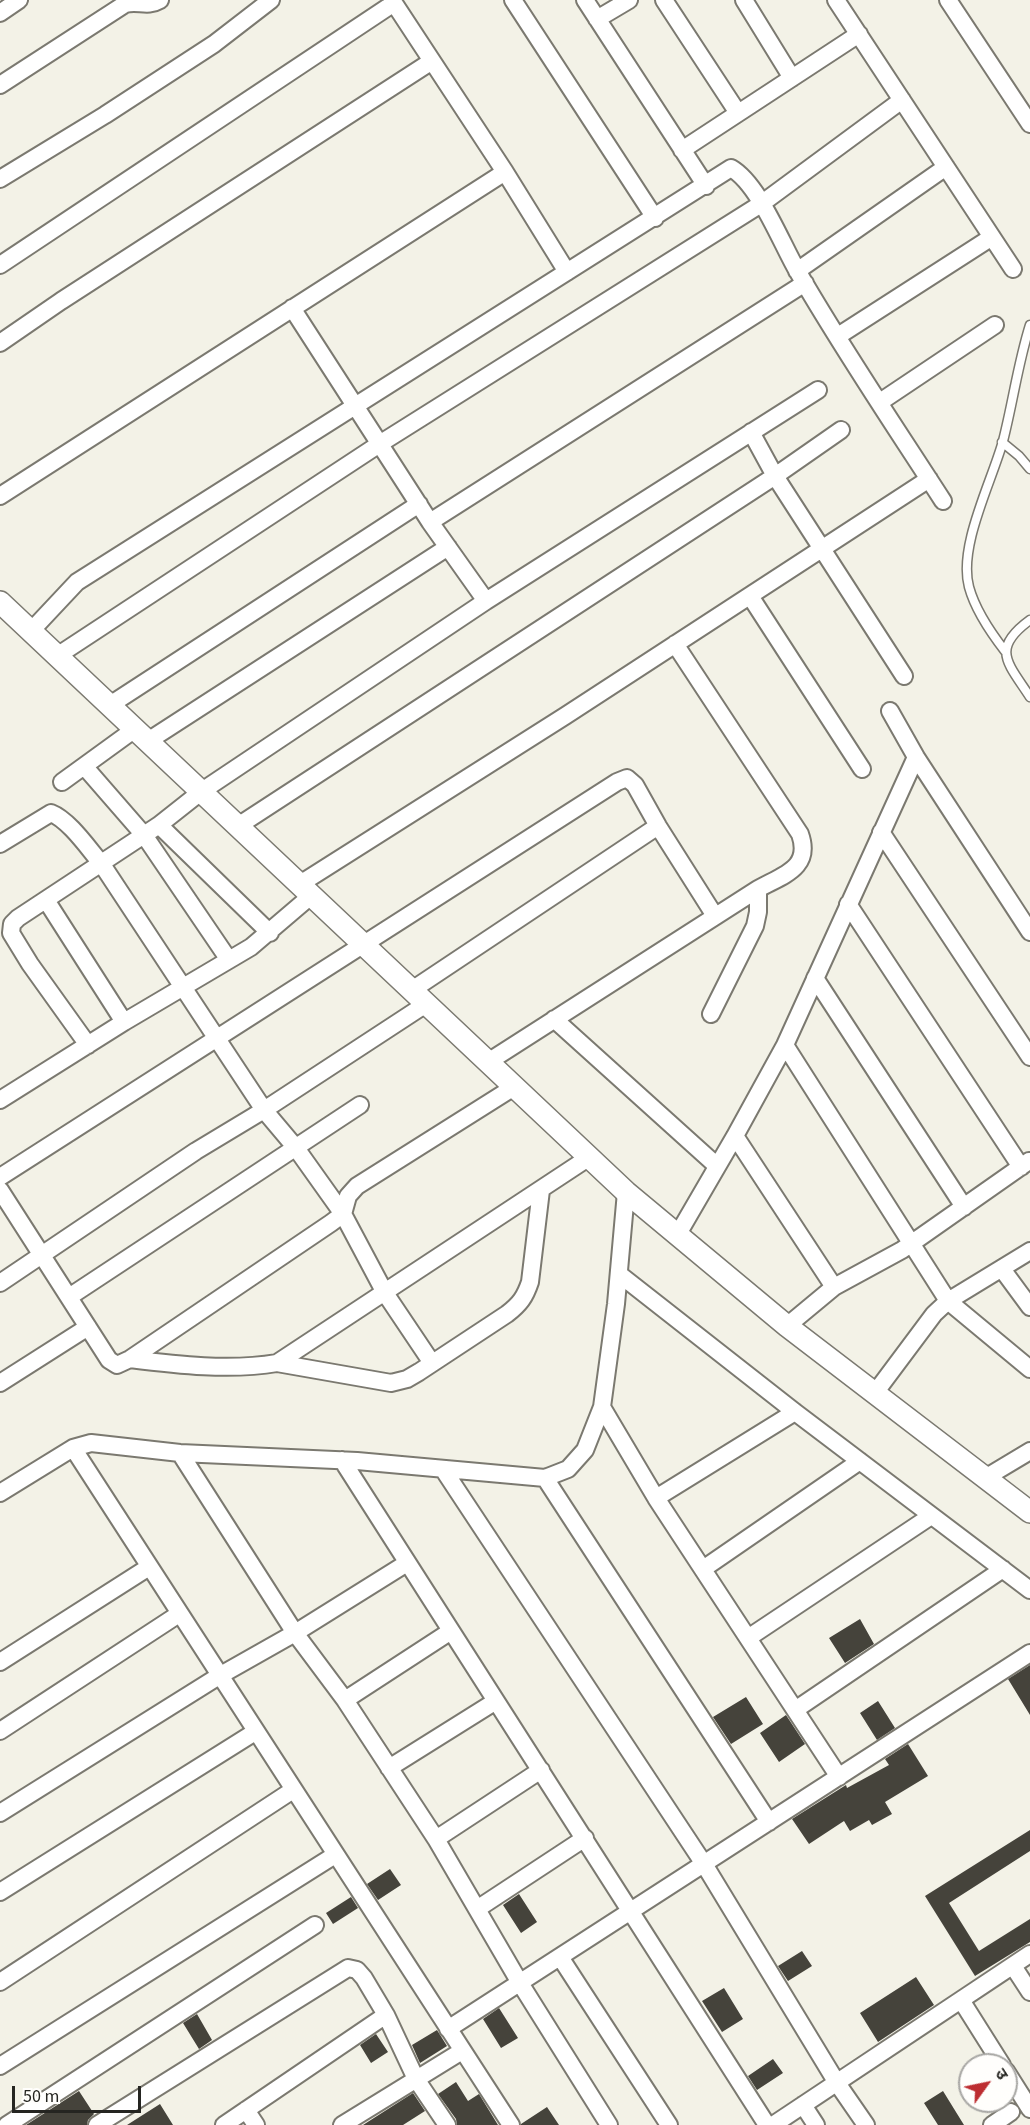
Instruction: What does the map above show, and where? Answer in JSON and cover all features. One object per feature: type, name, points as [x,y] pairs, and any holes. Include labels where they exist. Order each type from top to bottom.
[{"type":"street","points":[[0,13],[19,0]]},
{"type":"street","points":[[0,85],[124,4],[132,0],[149,5],[160,0]]},
{"type":"street","points":[[0,179],[214,45],[271,0]]},
{"type":"street","points":[[513,0],[655,218]]},
{"type":"street","points":[[585,0],[706,186]]},
{"type":"street","points":[[597,19],[629,0]]},
{"type":"street","points":[[664,0],[738,113]]},
{"type":"street","points":[[744,0],[792,78]]},
{"type":"street","points":[[836,0],[1013,269]]},
{"type":"street","points":[[948,0],[1030,124]]},
{"type":"street","points":[[0,265],[393,1],[505,172],[567,272]]},
{"type":"street","points":[[682,150],[859,34]]},
{"type":"street","points":[[0,343],[61,301],[432,61]]},
{"type":"street","points":[[57,656],[381,443],[761,204],[902,100]]},
{"type":"street","points":[[430,522],[801,277],[946,167]]},
{"type":"street","points":[[31,631],[77,582],[706,186],[731,168],[742,174],[801,277],[943,501]]},
{"type":"street","points":[[0,496],[505,172]]},
{"type":"street","points":[[838,336],[992,237]]},
{"type":"street","points":[[292,308],[430,522],[486,601]]},
{"type":"street","points":[[880,402],[995,325]]},
{"type":"street","points":[[88,1045],[30,964],[11,933],[12,924],[18,918],[159,825],[202,791],[486,601],[818,390]]},
{"type":"street","points":[[238,826],[775,476],[841,430]]},
{"type":"street","points":[[751,432],[775,476],[904,676]]},
{"type":"street","points":[[0,1100],[124,1022],[251,947],[270,933],[306,890],[675,644],[928,479]]},
{"type":"street","points":[[110,705],[419,504]]},
{"type":"street","points":[[62,782],[84,766],[142,735],[448,547]]},
{"type":"street","points":[[750,596],[862,769]]},
{"type":"street","points":[[0,602],[626,1192],[787,1326],[1030,1512]]},
{"type":"street","points":[[488,1062],[554,1018],[794,868],[802,859],[804,846],[800,834],[675,644]]},
{"type":"street","points":[[890,711],[916,758],[1030,932]]},
{"type":"street","points":[[678,1234],[784,1045],[916,758]]},
{"type":"street","points":[[84,766],[144,835],[229,960]]},
{"type":"street","points":[[0,1177],[616,782],[627,778],[635,785],[715,916]]},
{"type":"street","points":[[0,844],[51,813],[79,837],[101,863],[264,1110],[296,1148],[343,1214],[385,1293],[432,1363]]},
{"type":"street","points":[[159,825],[270,933]]},
{"type":"street","points":[[0,1283],[196,1151],[264,1110],[658,826]]},
{"type":"street","points":[[881,832],[1030,1057]]},
{"type":"street","points":[[711,1014],[754,926],[758,912],[758,889]]},
{"type":"street","points":[[46,900],[124,1022]]},
{"type":"street","points":[[787,1326],[834,1287],[902,1250],[1025,1164],[848,904]]},
{"type":"street","points":[[815,978],[964,1207]]},
{"type":"street","points":[[554,1018],[717,1166]]},
{"type":"street","points":[[784,1045],[948,1301],[1030,1369]]},
{"type":"street","points":[[0,1190],[109,1360],[117,1365],[130,1359],[343,1214],[348,1196],[357,1186],[514,1087]]},
{"type":"street","points":[[69,1297],[360,1105]]},
{"type":"street","points":[[735,1136],[834,1287]]},
{"type":"street","points":[[278,1364],[588,1158]]},
{"type":"street","points":[[130,1359],[215,1366],[278,1364],[391,1383],[407,1379],[507,1314],[526,1296],[530,1282],[541,1190]]},
{"type":"street","points":[[0,1493],[73,1448],[91,1443],[180,1453],[342,1460],[545,1478],[568,1469],[585,1450],[602,1407],[619,1274],[626,1192]]},
{"type":"street","points":[[875,1393],[934,1314],[948,1301],[1030,1251]]},
{"type":"street","points":[[1002,1269],[1030,1306]]},
{"type":"street","points":[[619,1274],[795,1412],[1030,1590]]},
{"type":"street","points":[[0,1383],[88,1327]]},
{"type":"street","points":[[602,1407],[656,1498],[839,1776]]},
{"type":"street","points":[[656,1498],[795,1412]]},
{"type":"street","points":[[73,1448],[511,2125]]},
{"type":"street","points":[[985,1478],[1030,1451]]},
{"type":"street","points":[[180,1453],[295,1633],[345,1700],[436,1839],[520,1983],[609,2125]]},
{"type":"street","points":[[342,1460],[767,2125]]},
{"type":"street","points":[[703,1569],[860,1461]]},
{"type":"street","points":[[443,1469],[704,1864],[837,2083],[866,2125]]},
{"type":"street","points":[[545,1478],[769,1822]]},
{"type":"street","points":[[748,1638],[931,1515]]},
{"type":"street","points":[[0,1813],[219,1676],[295,1633],[407,1563]]},
{"type":"street","points":[[0,1662],[149,1567]]},
{"type":"street","points":[[795,1710],[1003,1569]]},
{"type":"street","points":[[0,1731],[180,1614]]},
{"type":"street","points":[[345,1700],[451,1631]]},
{"type":"street","points":[[448,2029],[1030,1653]]},
{"type":"street","points":[[389,1768],[496,1701]]},
{"type":"street","points":[[0,1892],[255,1732]]},
{"type":"street","points":[[436,1839],[541,1770]]},
{"type":"street","points":[[0,1982],[293,1790]]},
{"type":"street","points":[[477,1909],[585,1838]]},
{"type":"street","points":[[0,2066],[335,1855]]},
{"type":"street","points":[[7,2125],[315,1925]]},
{"type":"street","points":[[773,2125],[1030,1954]]},
{"type":"street","points":[[560,1957],[669,2125]]},
{"type":"street","points":[[1013,1966],[1030,1992]]},
{"type":"street","points":[[97,2125],[348,1968],[357,1970],[364,1978],[386,2015],[416,2079],[447,2125]]},
{"type":"street","points":[[961,2000],[994,2053]]},
{"type":"street","points":[[224,2125],[386,2015]]},
{"type":"street","points":[[346,2124],[462,2051]]},
{"type":"street","points":[[1018,2090],[1030,2109]]},
{"type":"street","points":[[802,2105],[816,2125]]},
{"type":"street","points":[[246,2110],[256,2125]]},
{"type":"street","points":[[992,2125],[1010,2113]]},
{"type":"lane","points":[[1030,325],[1021,353],[1002,442],[986,487],[967,563],[969,586],[976,604],[1005,651],[1010,667],[1030,697]]},
{"type":"lane","points":[[1002,442],[1030,469]]},
{"type":"lane","points":[[1005,651],[1012,635],[1030,620]]},
{"type":"building","points":[[860,1619],[874,1644],[845,1663],[829,1638]]},
{"type":"building","points":[[1030,1665],[1030,1715],[1008,1679]]},
{"type":"building","points":[[746,1697],[763,1724],[731,1744],[713,1717]]},
{"type":"building","points":[[878,1701],[895,1728],[877,1740],[860,1713]]},
{"type":"building","points":[[786,1715],[805,1744],[779,1762],[760,1733]]},
{"type":"building","points":[[908,1744],[928,1776],[885,1802],[892,1814],[872,1825],[869,1820],[850,1831],[844,1821],[809,1844],[792,1819],[846,1785],[847,1788],[889,1765],[885,1759]]},
{"type":"building","points":[[1030,1830],[1030,1851],[949,1903],[979,1951],[1030,1919],[1030,1942],[975,1976],[925,1896]]},
{"type":"building","points":[[390,1869],[401,1885],[378,1900],[367,1884]]},
{"type":"building","points":[[519,1894],[537,1922],[521,1933],[503,1905]]},
{"type":"building","points":[[351,1897],[358,1908],[333,1924],[326,1913]]},
{"type":"building","points":[[802,1951],[812,1966],[788,1981],[778,1966]]},
{"type":"building","points":[[916,1977],[934,2005],[878,2042],[860,2013]]},
{"type":"building","points":[[724,1988],[743,2019],[722,2032],[702,2001]]},
{"type":"building","points":[[499,2008],[518,2038],[501,2048],[483,2019]]},
{"type":"building","points":[[197,2014],[212,2040],[199,2049],[183,2023]]},
{"type":"building","points":[[437,2030],[447,2046],[420,2063],[412,2045]]},
{"type":"building","points":[[376,2034],[388,2052],[371,2063],[360,2045]]},
{"type":"building","points":[[773,2059],[783,2073],[757,2090],[748,2076]]},
{"type":"building","points":[[456,2082],[468,2101],[479,2094],[498,2125],[457,2125],[456,2119],[438,2094]]},
{"type":"building","points":[[79,2091],[94,2114],[88,2120],[87,2125],[26,2125]]},
{"type":"building","points":[[943,2091],[964,2125],[938,2125],[924,2103]]},
{"type":"building","points":[[413,2093],[425,2111],[403,2125],[363,2125]]},
{"type":"building","points":[[160,2104],[173,2125],[127,2125]]},
{"type":"building","points":[[547,2107],[559,2125],[521,2125],[521,2124]]}]
